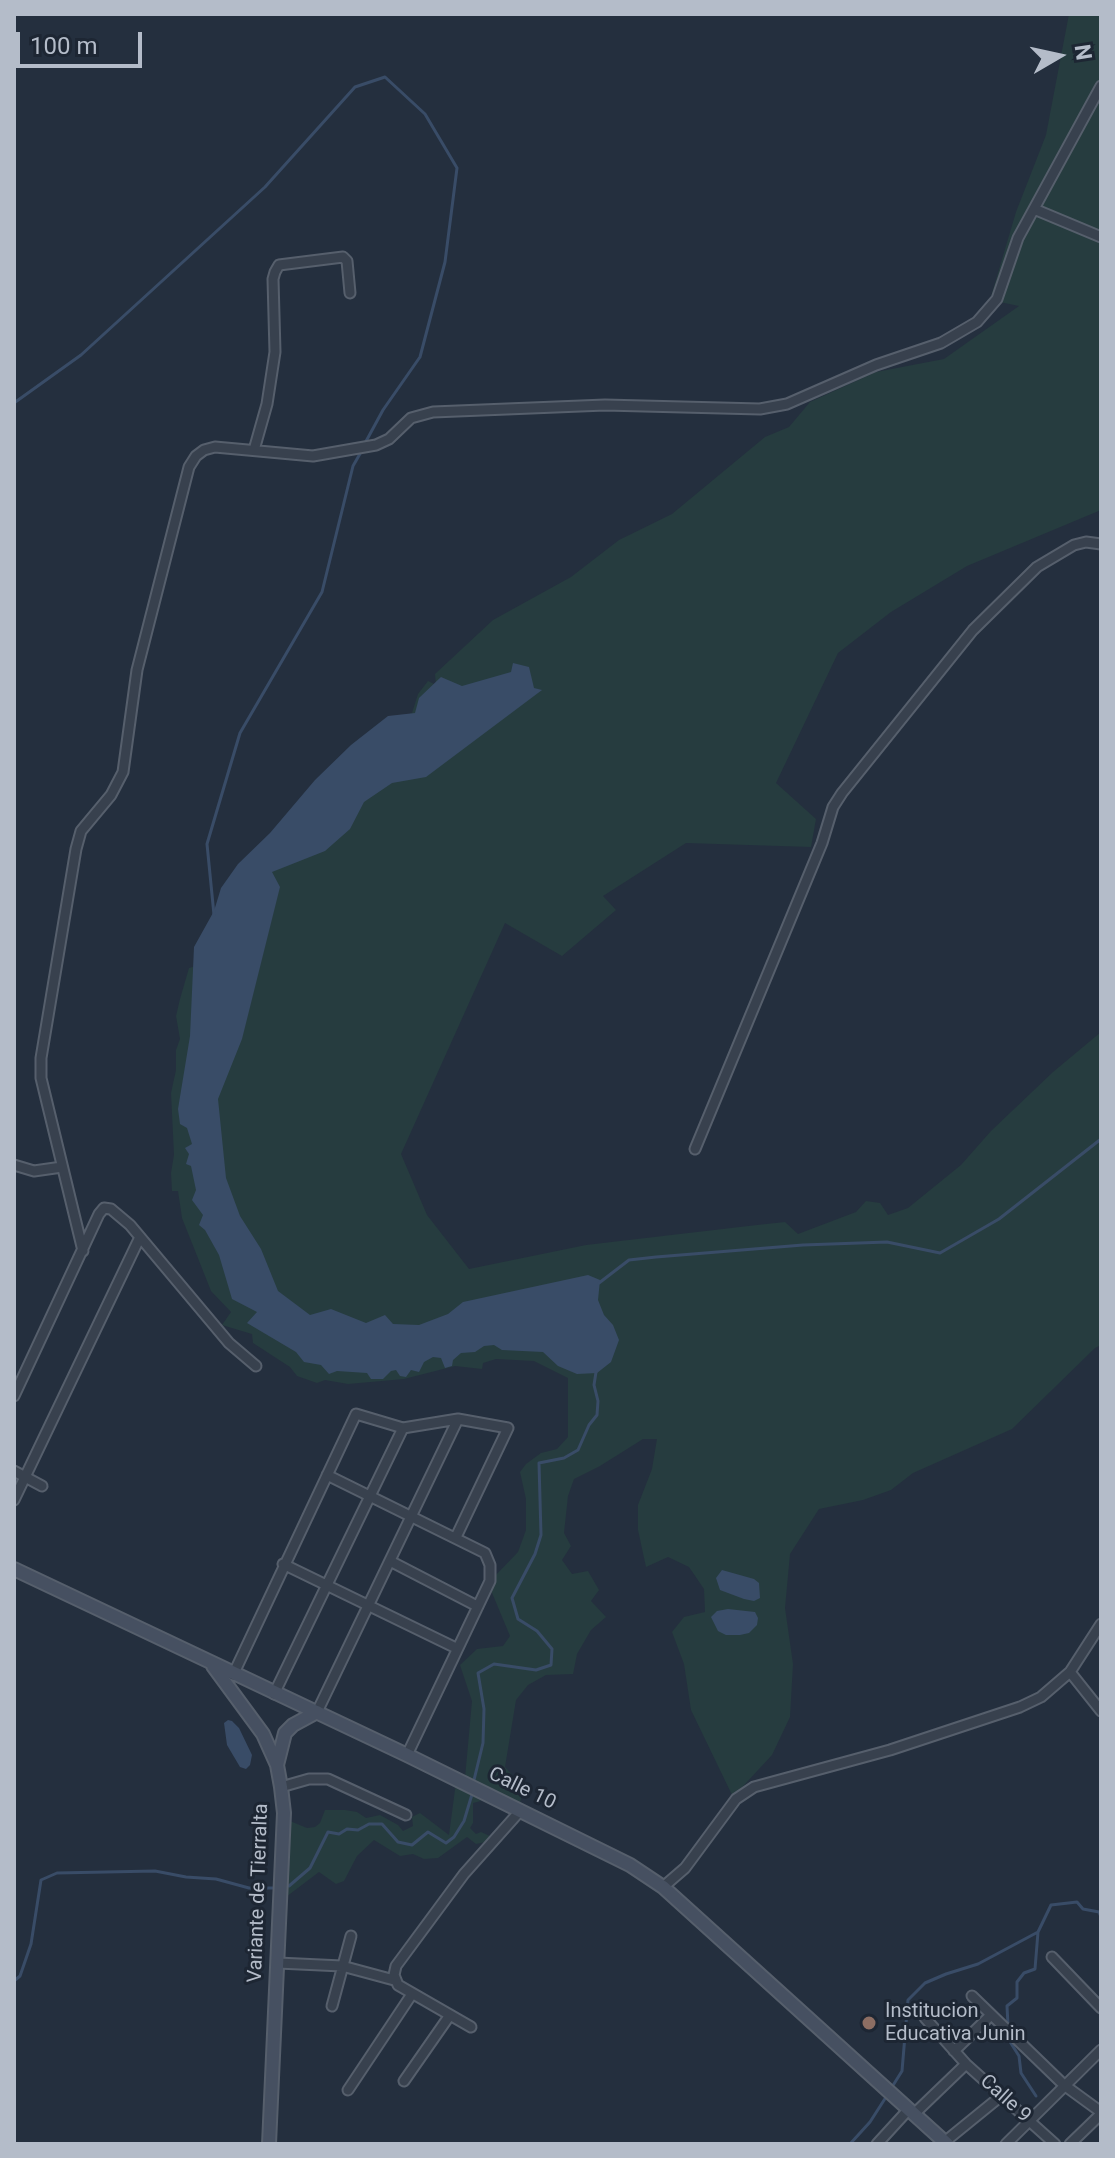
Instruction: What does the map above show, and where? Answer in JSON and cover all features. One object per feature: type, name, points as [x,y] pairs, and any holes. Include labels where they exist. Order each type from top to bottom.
[{"type":"main road","name":"Calle 10","points":[[14,1569],[407,1755],[630,1865],[663,1887],[945,2143]]},
{"type":"main road","name":"Variante de Tierralta","points":[[211,1664],[263,1734],[277,1765],[281,1787],[284,1813],[269,2144]]},
{"type":"main road","points":[[277,1765],[285,1733],[317,1712]]},
{"type":"street","points":[[83,1251],[41,1078],[41,1058],[76,849],[81,831],[111,795],[123,772],[137,670],[189,467],[204,450],[228,447],[313,456],[376,445],[389,439],[411,418],[433,412],[605,405],[746,410],[787,404],[876,365],[941,343],[977,322],[997,299],[1018,238],[1101,86]]},
{"type":"street","points":[[1034,209],[1101,237]]},
{"type":"street","points":[[254,450],[267,404],[275,352],[273,279],[279,265],[343,257],[347,261],[350,293]]},
{"type":"street","points":[[695,1149],[822,843],[833,807],[842,793],[973,630],[1037,567],[1074,545],[1086,542],[1101,544]]},
{"type":"street","points":[[14,1165],[34,1171],[62,1167]]},
{"type":"street","points":[[14,1396],[104,1208],[111,1209],[140,1237],[229,1343],[256,1366]]},
{"type":"street","points":[[14,1500],[140,1237]]},
{"type":"street","points":[[233,1675],[356,1414],[403,1428],[458,1419],[508,1428],[456,1537]]},
{"type":"street","points":[[317,1712],[458,1419]]},
{"type":"street","points":[[274,1694],[403,1428]]},
{"type":"street","points":[[14,1471],[42,1486]]},
{"type":"street","points":[[327,1475],[485,1553],[490,1565],[490,1581],[407,1755]]},
{"type":"street","points":[[390,1561],[477,1606]]},
{"type":"street","points":[[283,1564],[456,1648]]},
{"type":"street","points":[[663,1887],[685,1868],[736,1799],[754,1787],[890,1750],[1020,1707],[1041,1697],[1070,1672],[1101,1624]]},
{"type":"street","points":[[1070,1672],[1101,1711]]},
{"type":"street","points":[[281,1787],[319,1778],[328,1779],[406,1815]]},
{"type":"street","points":[[394,1980],[396,1966],[454,1887],[521,1810]]},
{"type":"street","points":[[332,2006],[351,1936]]},
{"type":"street","points":[[1052,1957],[1101,2008]]},
{"type":"street","points":[[278,1963],[342,1966],[394,1980],[412,1994],[471,2027]]},
{"type":"street","points":[[348,2090],[412,1994]]},
{"type":"street","points":[[972,1996],[1064,2085],[1101,2113],[1070,2144]]},
{"type":"street","points":[[404,2081],[450,2015]]},
{"type":"street","points":[[954,2051],[991,2015]]},
{"type":"street","name":"Calle 9","points":[[925,2018],[966,2064],[1055,2144]]},
{"type":"street","points":[[1006,2144],[1101,2050]]},
{"type":"street","points":[[877,2144],[966,2064]]},
{"type":"street","points":[[945,2143],[1001,2096]]},
{"type":"green space","points":[[1069,14],[1101,14],[1101,510],[967,566],[891,612],[838,653],[776,783],[816,819],[811,847],[686,843],[603,896],[616,910],[562,956],[505,923],[401,1154],[427,1215],[469,1269],[586,1245],[785,1222],[798,1234],[856,1212],[866,1201],[880,1203],[888,1215],[908,1208],[961,1165],[991,1131],[1053,1072],[1101,1032],[1101,1345],[1012,1429],[913,1473],[891,1490],[863,1500],[819,1509],[790,1554],[785,1608],[793,1664],[790,1717],[772,1755],[733,1797],[691,1710],[684,1664],[672,1632],[684,1617],[705,1612],[704,1589],[689,1567],[668,1557],[646,1567],[638,1530],[638,1505],[652,1469],[657,1439],[643,1439],[574,1479],[568,1496],[564,1533],[571,1546],[562,1560],[572,1574],[588,1571],[599,1590],[591,1601],[606,1617],[591,1630],[577,1654],[573,1674],[546,1675],[528,1685],[516,1700],[505,1767],[523,1786],[520,1804],[465,1778],[472,1701],[460,1665],[477,1649],[503,1646],[510,1636],[490,1588],[493,1578],[518,1552],[526,1530],[526,1499],[520,1472],[541,1453],[557,1449],[568,1437],[568,1378],[534,1361],[496,1359],[483,1363],[482,1369],[455,1366],[404,1379],[348,1384],[325,1380],[317,1383],[297,1376],[290,1367],[253,1343],[252,1334],[222,1325],[231,1312],[211,1291],[182,1218],[178,1191],[172,1191],[171,1093],[180,1039],[176,1016],[189,968],[206,963],[246,886],[396,719],[412,713],[418,694],[428,681],[436,685],[435,674],[493,620],[571,577],[619,540],[672,514],[765,437],[789,427],[810,402],[876,372],[944,359],[1019,306],[990,300],[1016,212],[1046,135]]},
{"type":"green space","points":[[456,1782],[481,1801],[473,1803],[470,1828],[476,1834],[481,1832],[490,1836],[490,1841],[476,1844],[467,1837],[438,1858],[424,1859],[413,1854],[400,1856],[374,1840],[357,1856],[344,1881],[336,1884],[319,1872],[286,1897],[290,1821],[307,1828],[315,1827],[325,1810],[345,1810],[357,1812],[366,1818],[380,1815],[403,1831],[413,1826],[412,1817],[420,1813],[449,1835]]},
{"type":"water","points":[[513,663],[529,667],[534,688],[542,690],[426,777],[392,783],[364,802],[350,829],[325,851],[272,872],[280,887],[242,1039],[218,1099],[226,1178],[240,1216],[261,1249],[278,1291],[310,1315],[331,1309],[366,1323],[385,1315],[393,1324],[419,1325],[448,1314],[463,1302],[588,1275],[600,1280],[598,1300],[619,1340],[611,1362],[597,1373],[577,1374],[558,1366],[543,1352],[502,1350],[494,1345],[461,1353],[453,1360],[452,1366],[445,1368],[441,1358],[433,1357],[424,1362],[419,1372],[411,1370],[406,1377],[400,1376],[396,1370],[383,1379],[371,1379],[367,1373],[337,1371],[329,1374],[321,1365],[304,1362],[296,1352],[247,1323],[257,1312],[232,1299],[219,1255],[199,1225],[203,1215],[192,1200],[196,1190],[191,1166],[186,1164],[189,1154],[185,1148],[192,1144],[187,1128],[180,1124],[178,1109],[190,1036],[194,947],[214,911],[221,888],[238,864],[351,745],[388,716],[415,713],[419,698],[441,677],[462,686],[511,672]]},
{"type":"water","points":[[722,1570],[754,1579],[759,1583],[760,1598],[754,1601],[744,1599],[720,1590],[716,1578]]},
{"type":"water","points":[[717,1611],[755,1612],[757,1625],[749,1633],[740,1635],[726,1635],[718,1631],[711,1617]]},
{"type":"water","points":[[228,1720],[239,1728],[252,1755],[246,1769],[240,1767],[227,1745],[224,1723]]},
{"type":"waterway","points":[[14,403],[81,355],[265,187],[355,87],[385,77],[425,114],[457,168],[445,262],[420,357],[383,410],[364,445]]},
{"type":"waterway","points":[[214,915],[207,844],[240,733],[322,592],[353,466],[361,452]]},
{"type":"waterway","points":[[599,1283],[629,1260],[656,1257],[803,1245],[887,1242],[940,1253],[999,1219],[1101,1139]]},
{"type":"waterway","points":[[474,1780],[483,1743],[484,1709],[478,1673],[494,1664],[536,1670],[551,1665],[552,1649],[537,1631],[518,1619],[512,1598],[535,1554],[541,1535],[539,1463],[564,1458],[578,1450],[597,1415],[596,1372]]},
{"type":"waterway","points":[[289,1886],[310,1868],[328,1832],[339,1834],[347,1829],[358,1830],[369,1824],[382,1824],[398,1842],[412,1845],[428,1832],[446,1843],[464,1821],[473,1791]]},
{"type":"waterway","points":[[14,1981],[20,1976],[31,1944],[41,1880],[57,1873],[155,1871],[216,1879],[249,1888],[273,1888]]},
{"type":"waterway","points":[[892,2087],[902,2071],[908,2000],[925,1983],[978,1964],[1038,1932],[1051,1905],[1077,1902],[1083,1909],[1099,1912],[1101,1917]]},
{"type":"waterway","points":[[1008,2025],[1007,2006],[1017,1998],[1017,1982],[1024,1973],[1035,1969],[1038,1932]]},
{"type":"waterway","points":[[1007,2032],[1019,2056],[1021,2073],[1036,2096]]},
{"type":"waterway","points":[[850,2144],[870,2122],[888,2094]]},
{"type":"place","name":"Institucion Educativa Junin","points":[[869,2023]]}]
